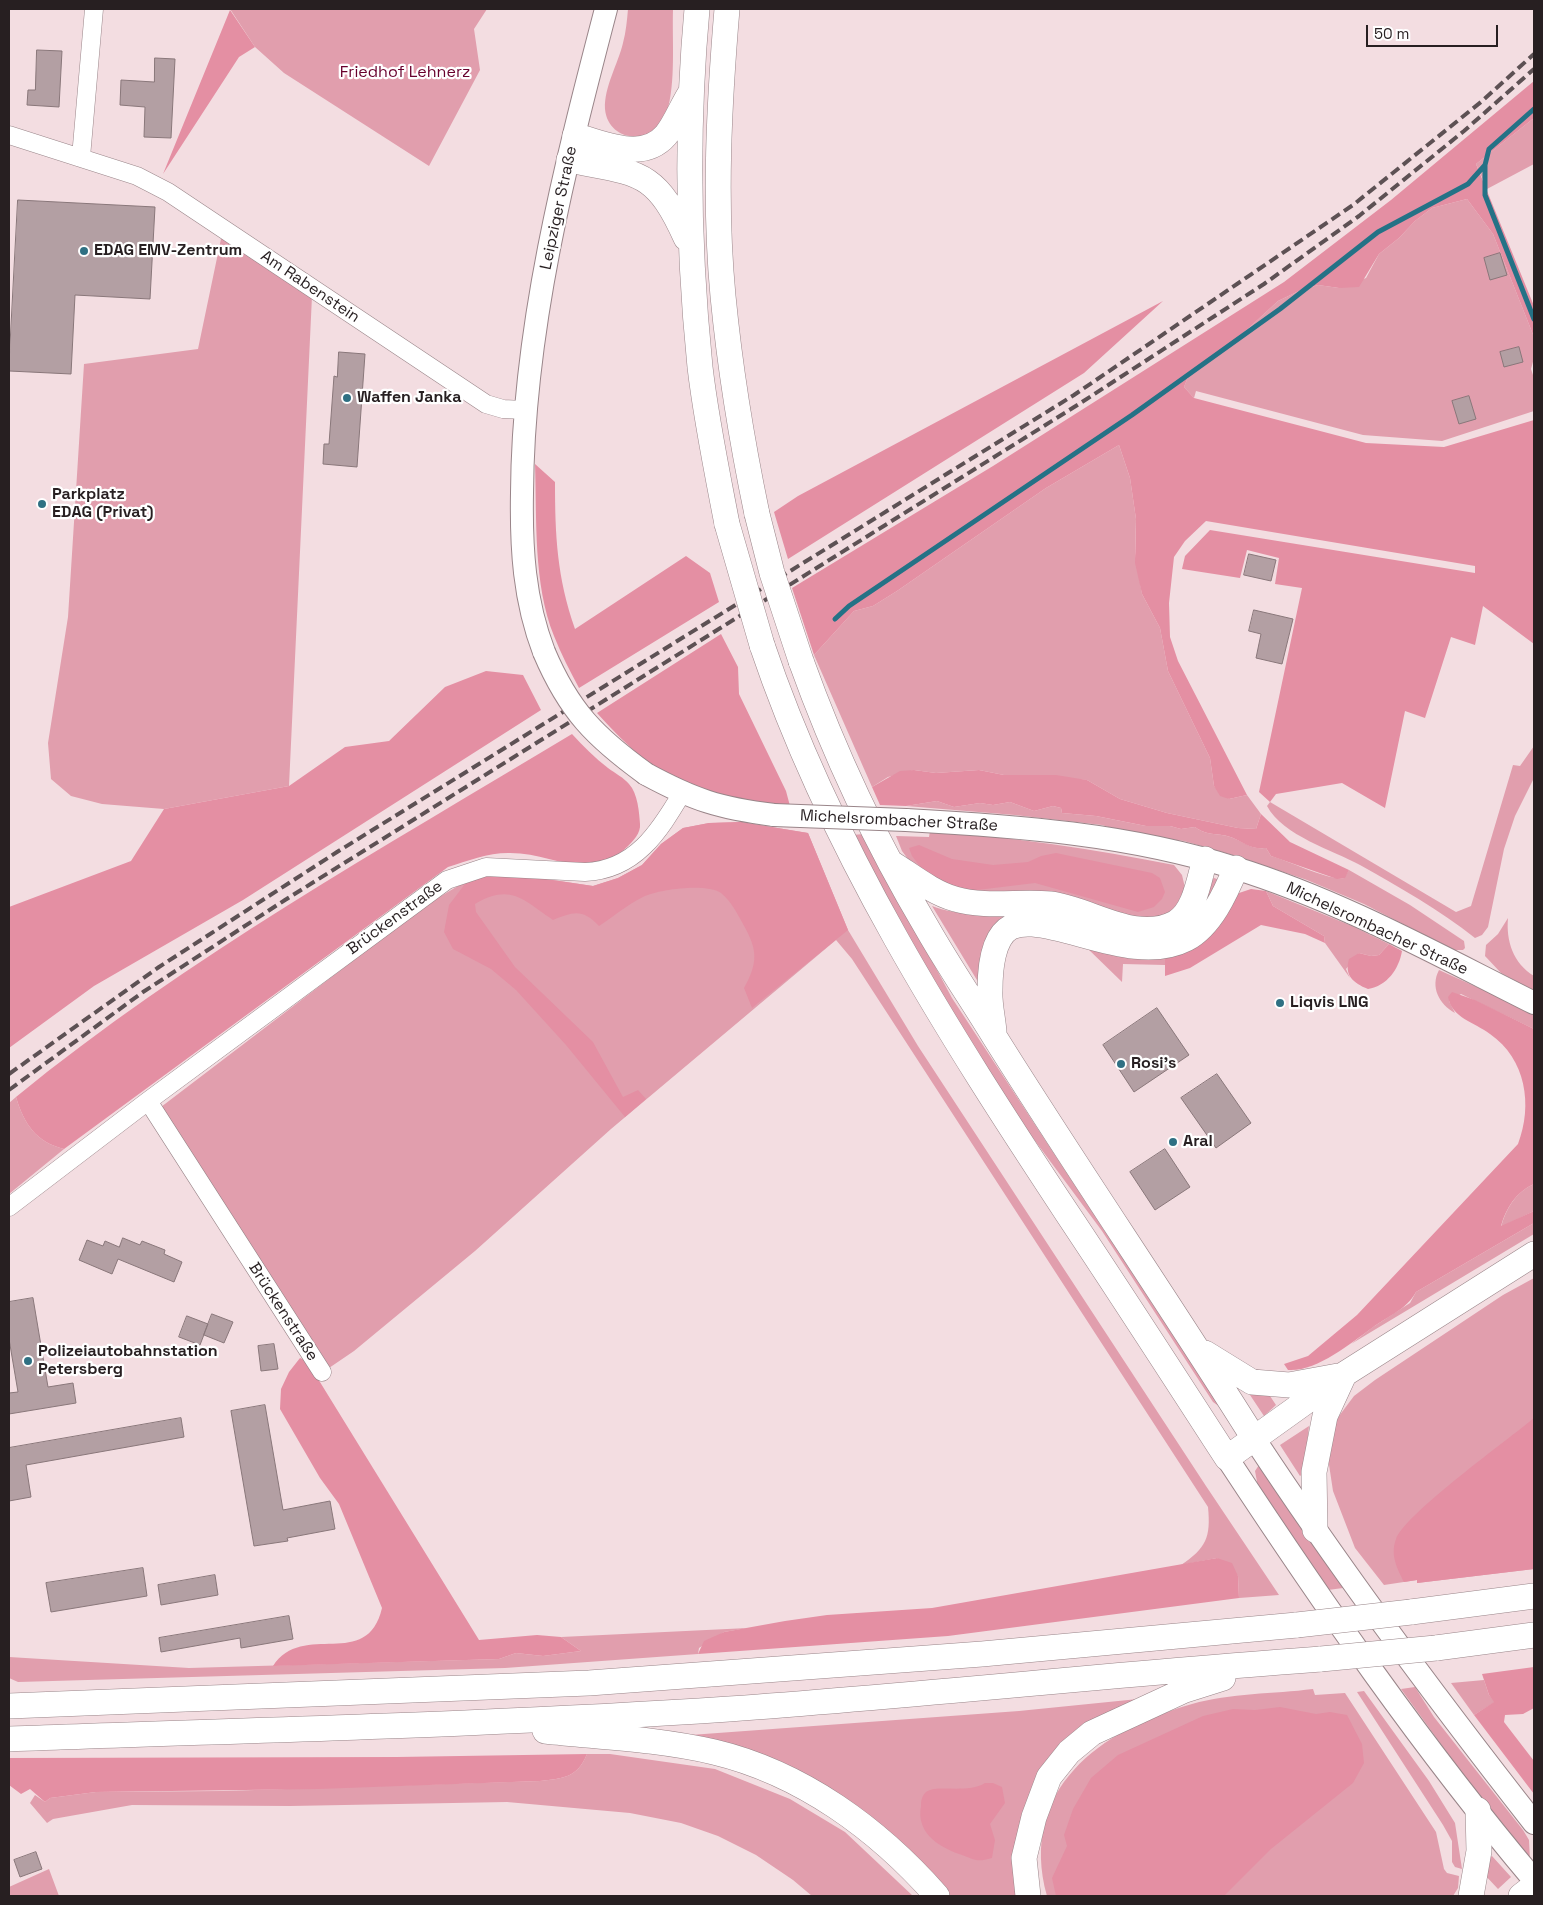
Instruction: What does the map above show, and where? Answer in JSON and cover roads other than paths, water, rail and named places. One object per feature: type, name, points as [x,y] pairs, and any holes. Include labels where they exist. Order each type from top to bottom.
[{"type":"highway","points":[[697,9],[688,165],[690,248],[700,369],[727,524],[762,645],[778,692],[821,792],[863,879],[896,937],[987,1089],[1227,1458],[1255,1440],[1343,1375],[1528,1261]]},
{"type":"highway","points":[[727,9],[718,154],[723,295],[742,441],[757,514],[772,572],[812,691],[856,791],[891,863],[926,928],[1198,1348],[1255,1440]]},
{"type":"highway","points":[[575,136],[631,149],[651,147],[667,133],[691,91]]},
{"type":"highway","points":[[569,160],[619,170],[649,181],[660,190],[672,208],[690,248]]},
{"type":"highway","points":[[891,863],[934,890],[954,899],[972,903],[1029,902],[1054,905],[1139,930],[1160,929],[1177,922],[1188,909],[1205,859]]},
{"type":"highway","points":[[995,1036],[990,990],[993,957],[999,940],[1010,928],[1032,923],[1141,948],[1169,945],[1188,938],[1209,919],[1236,868]]},
{"type":"highway","points":[[1198,1348],[1227,1369],[1252,1382],[1289,1385],[1343,1375]]},
{"type":"highway","points":[[1315,1530],[1314,1472],[1325,1416],[1343,1375]]},
{"type":"highway","points":[[9,1706],[589,1683],[982,1654],[1297,1625],[1534,1596]]},
{"type":"highway","points":[[9,1739],[465,1722],[725,1709],[974,1690],[1321,1659],[1436,1648],[1534,1635]]},
{"type":"highway","points":[[1028,1896],[1024,1858],[1034,1817],[1049,1777],[1069,1752],[1092,1733],[1185,1690],[1274,1662]]},
{"type":"highway","points":[[465,1722],[646,1740],[714,1752],[764,1768],[815,1792],[864,1827],[908,1863],[937,1896]]},
{"type":"highway","points":[[1471,1896],[1479,1852],[1478,1810]]},
{"type":"highway","points":[[1521,1896],[1534,1886]]},
{"type":"main road","name":"Leipziger Straße","points":[[524,410],[535,328],[569,160],[606,9]]},
{"type":"main road","name":"Michelsrombacher Straße","points":[[524,410],[521,524],[524,573],[528,604],[544,652],[566,699],[591,731],[610,748],[646,774],[682,793],[732,810],[774,815],[906,820],[1089,834],[1205,859],[1236,868],[1323,901],[1377,925],[1534,1003]]},
{"type":"main road","points":[[1255,1440],[1315,1530],[1455,1722],[1534,1823]]},
{"type":"main road","points":[[1227,1458],[1350,1641],[1402,1713],[1534,1880]]},
{"type":"street","points":[[81,157],[94,9]]},
{"type":"street","name":"Am Rabenstein","points":[[9,135],[137,176],[183,201],[486,404],[503,409],[524,410]]},
{"type":"street","name":"Brückenstraße","points":[[9,1207],[148,1101],[447,880],[486,867],[585,872],[600,871],[634,856],[646,846],[682,793]]},
{"type":"street","name":"Brückenstraße","points":[[148,1101],[322,1372]]},
{"type":"waterway","points":[[1534,109],[1489,149],[1485,165],[1485,195],[1534,319]]},
{"type":"waterway","points":[[835,619],[849,606],[1132,415],[1280,309],[1378,232],[1468,184],[1485,165]]},
{"type":"railway","points":[[9,1074],[159,967],[337,852],[1074,395],[1353,205],[1481,102],[1534,54]]},
{"type":"railway","points":[[9,1090],[143,992],[285,900],[1079,404],[1264,284],[1359,216],[1464,131],[1534,69]]},
{"type":"place","name":"EDAG EMV-Zentrum","points":[[84,251]]},
{"type":"place","name":"Waffen Janka","points":[[347,398]]},
{"type":"place","name":"Parkplatz EDAG (Privat)","points":[[42,504]]},
{"type":"place","name":"Liqvis LNG","points":[[1280,1003]]},
{"type":"place","name":"Rosi's","points":[[1121,1064]]},
{"type":"place","name":"Aral","points":[[1173,1142]]},
{"type":"place","name":"Polizeiautobahnstation Petersberg","points":[[28,1361]]},
{"type":"park label","name":"Friedhof Lehnerz","points":[[405,73]]}]
